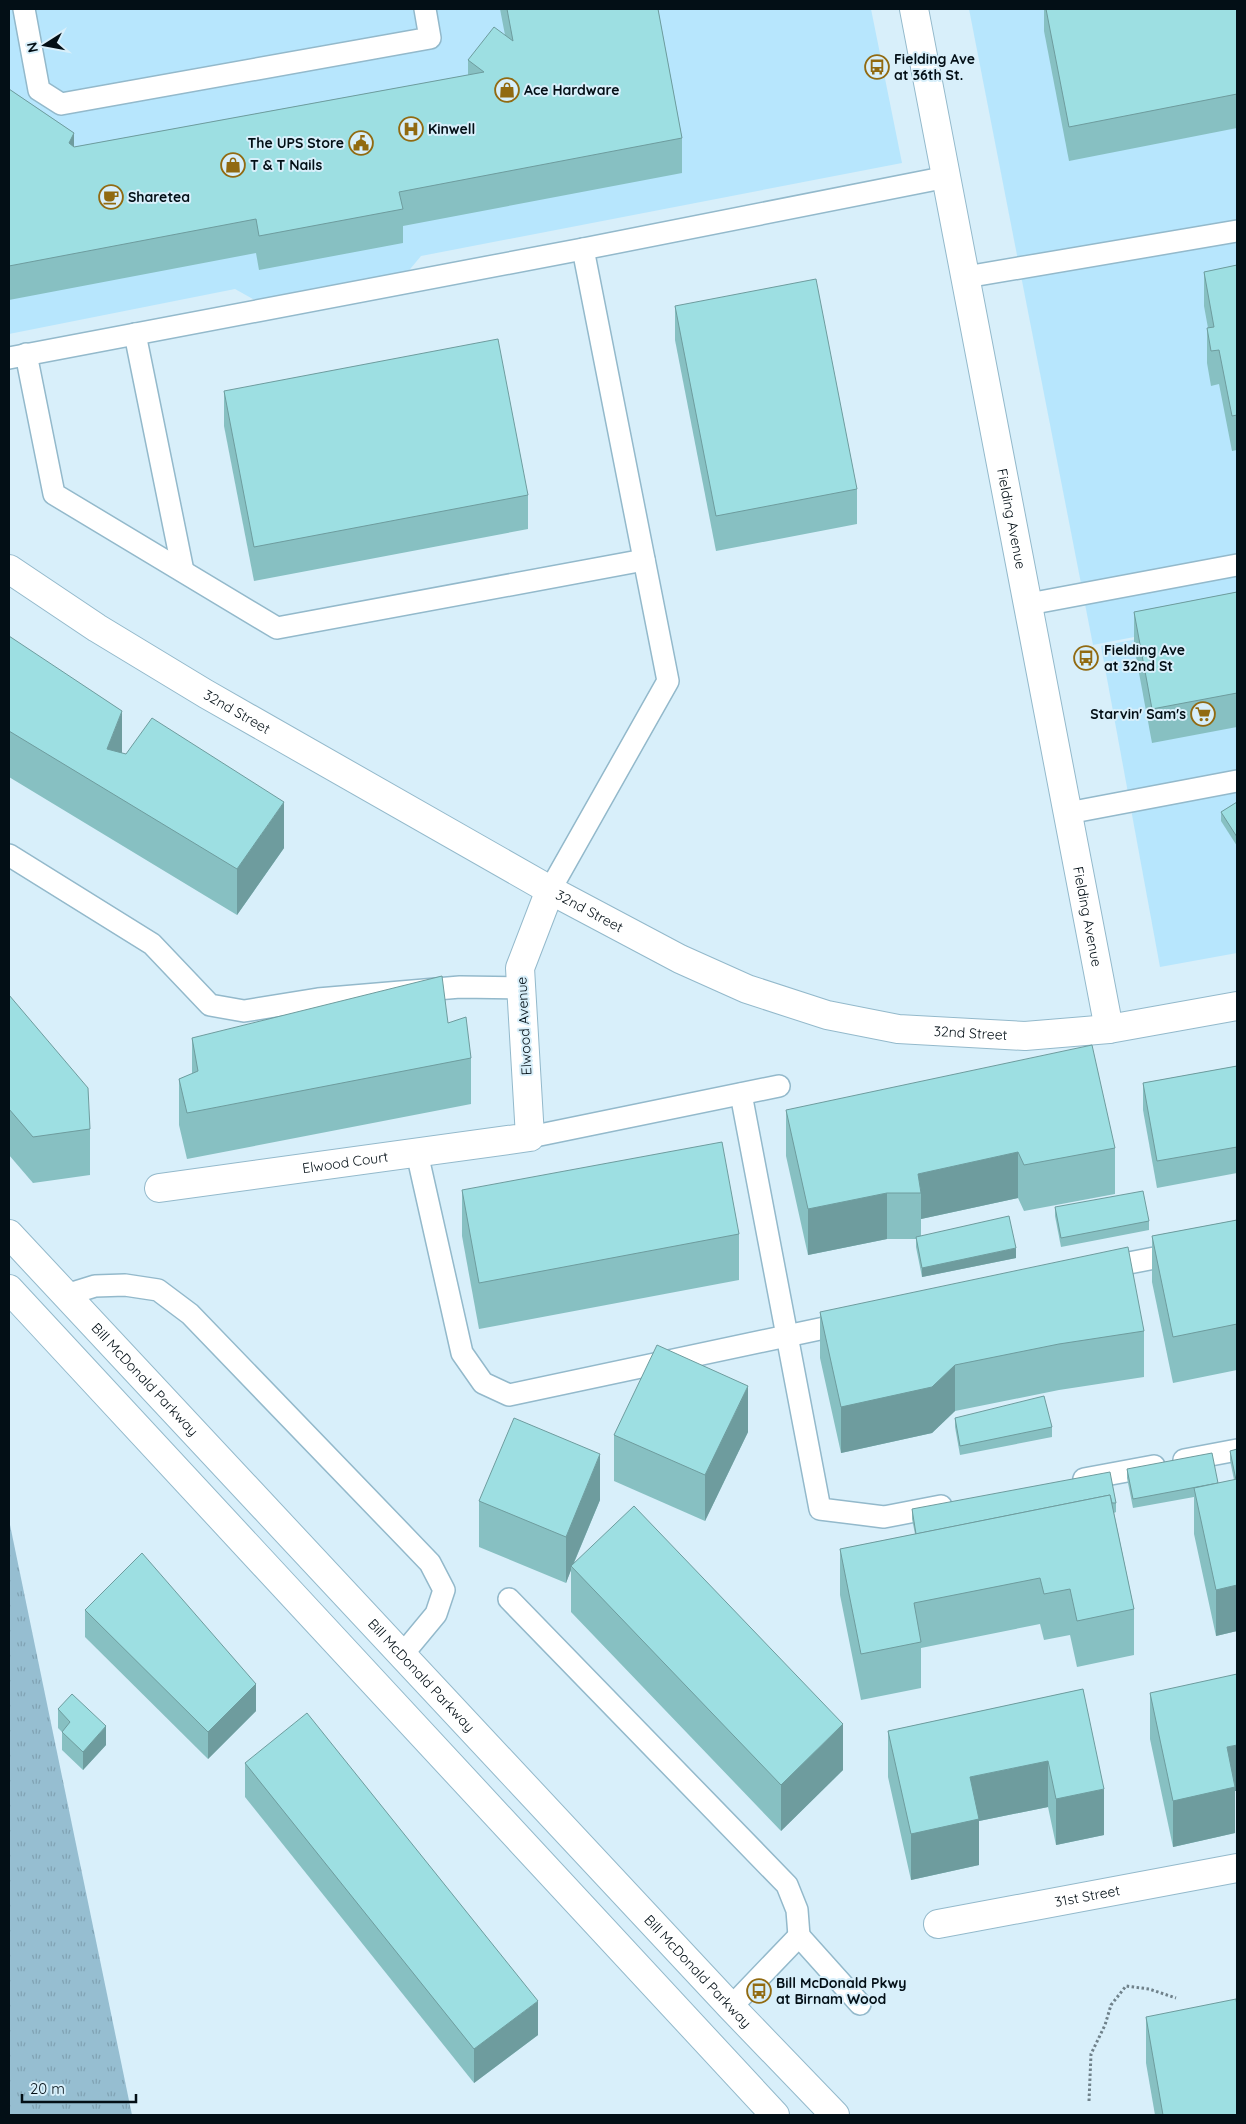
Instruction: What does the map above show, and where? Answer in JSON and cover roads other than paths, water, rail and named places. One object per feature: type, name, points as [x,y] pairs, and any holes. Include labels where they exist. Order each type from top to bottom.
[{"type":"street","name":"Fielding Avenue","points":[[914,9],[1109,1029]]},
{"type":"street","name":"32nd Street","points":[[9,569],[97,628],[206,694],[550,890],[680,959],[747,989],[827,1015],[898,1029],[1025,1036],[1109,1029],[1237,1006]]},
{"type":"street","name":"Elwood Avenue","points":[[530,1138],[520,968],[550,890]]},
{"type":"street","name":"Elwood Court","points":[[159,1188],[530,1138]]},
{"type":"street","name":"Bill McDonald Parkway","points":[[9,1234],[731,2007],[835,2115]]},
{"type":"street","points":[[9,1289],[775,2115]]},
{"type":"street","name":"31st Street","points":[[938,1924],[1237,1868]]},
{"type":"lane","points":[[24,9],[39,90],[61,104],[430,38],[425,9]]},
{"type":"lane","points":[[644,560],[277,628],[54,494],[18,356],[583,249],[947,177]]},
{"type":"lane","points":[[966,277],[1237,231]]},
{"type":"lane","points":[[550,890],[668,682],[583,249]]},
{"type":"lane","points":[[135,334],[183,571]]},
{"type":"lane","points":[[1029,604],[1237,565]]},
{"type":"lane","points":[[1068,813],[1237,781]]},
{"type":"lane","points":[[9,855],[152,944],[210,1005],[244,1011],[327,998],[460,987],[522,988]]},
{"type":"lane","points":[[530,1138],[779,1086]]},
{"type":"lane","points":[[742,1094],[820,1509],[884,1517],[962,1502]]},
{"type":"lane","points":[[418,1152],[462,1353],[483,1383],[509,1395],[866,1319]]},
{"type":"lane","points":[[1087,1272],[1237,1242]]},
{"type":"lane","points":[[66,1295],[95,1286],[124,1285],[158,1290],[190,1314],[413,1545],[430,1564],[444,1590],[436,1614],[402,1655]]},
{"type":"lane","points":[[1060,1484],[1237,1450]]},
{"type":"lane","points":[[509,1599],[788,1885],[797,1910],[799,1936],[860,2004]]},
{"type":"lane","points":[[731,2007],[799,1936]]},
{"type":"place","name":"Fielding Ave at 36th St.","points":[[877,67]]},
{"type":"place","name":"Ace Hardware","points":[[507,90]]},
{"type":"place","name":"Kinwell","points":[[411,129]]},
{"type":"place","name":"The UPS Store","points":[[361,143]]},
{"type":"place","name":"T & T Nails","points":[[233,165]]},
{"type":"place","name":"Sharetea","points":[[111,197]]},
{"type":"place","name":"Fielding Ave at 32nd St","points":[[1086,658]]},
{"type":"place","name":"Starvin' Sam's","points":[[1203,714]]},
{"type":"place","name":"Bill McDonald Pkwy at Birnam Wood","points":[[759,1991]]}]
